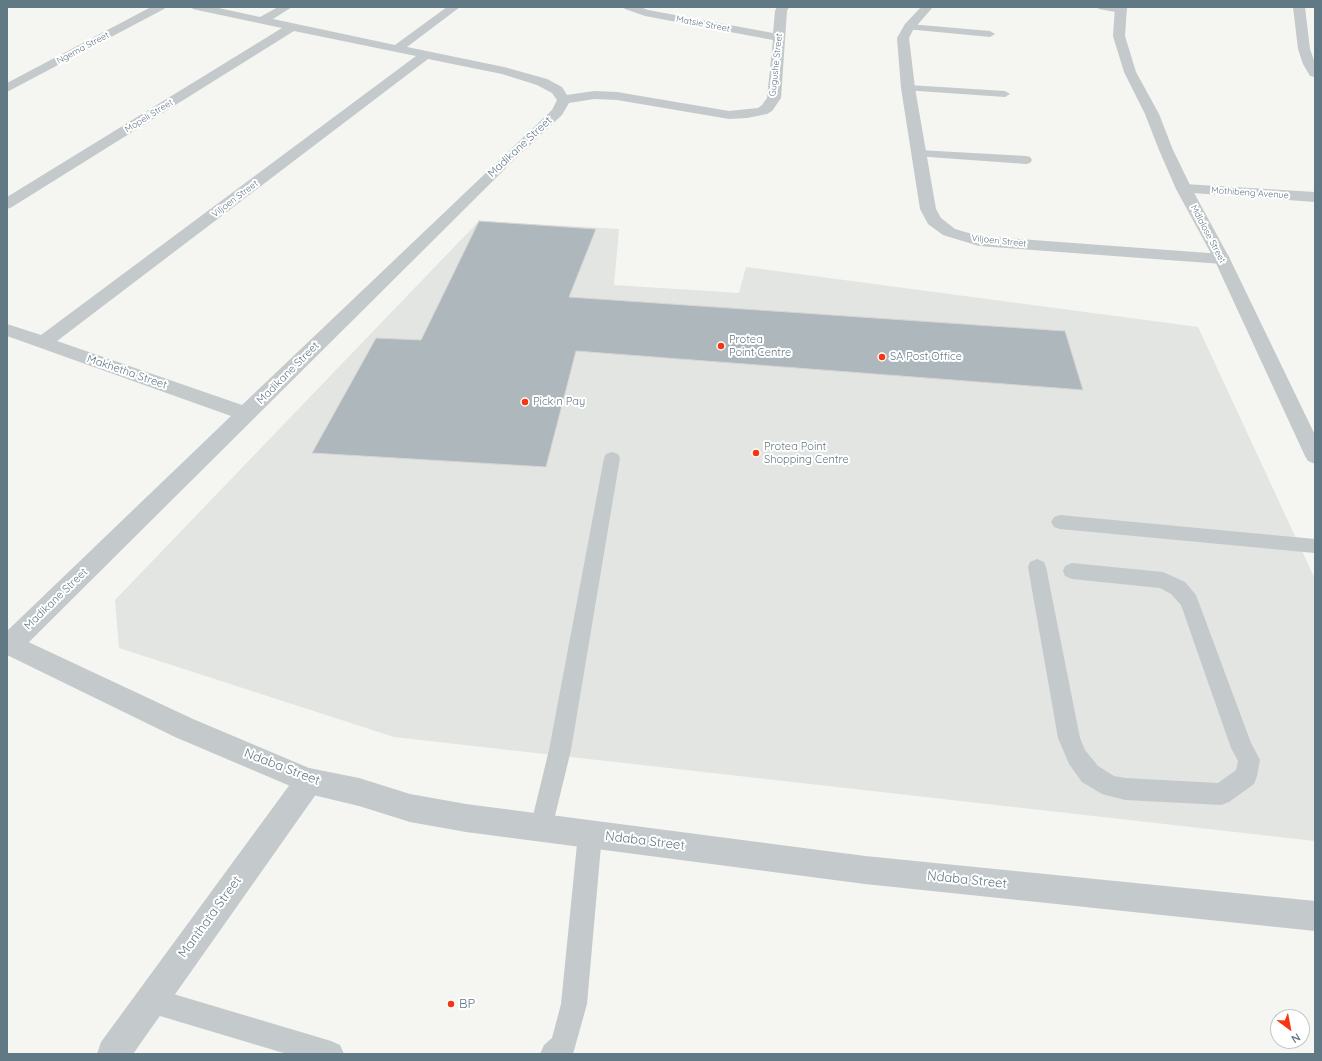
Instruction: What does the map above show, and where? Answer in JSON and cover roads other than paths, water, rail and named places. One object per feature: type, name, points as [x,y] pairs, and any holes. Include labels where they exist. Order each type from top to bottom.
[{"type":"street","name":"Ngema Street","points":[[7,88],[160,7]]},
{"type":"street","points":[[197,7],[504,71],[542,82],[557,90],[564,100]]},
{"type":"street","points":[[262,20],[286,7]]},
{"type":"street","points":[[398,48],[454,7]]},
{"type":"street","name":"Matsie Street","points":[[629,7],[645,13],[779,38]]},
{"type":"street","name":"Gugushe Street","points":[[564,100],[594,95],[617,96],[722,114],[738,115],[754,113],[767,108],[774,98],[781,11],[783,7]]},
{"type":"street","name":"Viljoen Street","points":[[927,7],[909,27],[903,38],[908,88],[929,214],[944,228],[962,237],[985,241],[1222,259]]},
{"type":"street","points":[[1103,7],[1121,8]]},
{"type":"street","points":[[1299,7],[1304,48],[1309,64],[1315,73]]},
{"type":"street","name":"Mdlalose Street","points":[[1121,8],[1119,36],[1130,72],[1152,114],[1166,150],[1184,188],[1222,259],[1315,456]]},
{"type":"street","name":"Mopeli Street","points":[[7,204],[292,27]]},
{"type":"street","name":"Viljoen Street","points":[[43,343],[427,54]]},
{"type":"street","name":"Madikane Street","points":[[8,644],[246,414],[507,158],[557,112],[564,100]]},
{"type":"street","name":"Mothibeng Avenue","points":[[1184,188],[1315,197]]},
{"type":"street","name":"Makhetha Street","points":[[7,330],[246,414]]},
{"type":"street","name":"Ndaba Street","points":[[8,644],[184,728],[309,781],[359,792],[410,808],[466,818],[865,870],[1315,916]]},
{"type":"street","name":"Manthata Street","points":[[113,1054],[150,1000],[309,781]]},
{"type":"lane","points":[[909,27],[990,34]]},
{"type":"lane","points":[[908,88],[1005,94]]},
{"type":"lane","points":[[919,154],[1026,160]]},
{"type":"lane","points":[[541,828],[560,750],[612,458]]},
{"type":"lane","points":[[1060,522],[1315,546]]},
{"type":"lane","points":[[1037,567],[1069,738],[1077,758],[1090,774],[1110,786],[1125,789],[1221,794],[1246,776],[1249,760],[1242,748],[1188,601],[1178,588],[1163,580],[1072,571]]},
{"type":"lane","points":[[553,1054],[562,1046],[574,1004],[590,834]]},
{"type":"lane","points":[[150,1000],[331,1054]]},
{"type":"place","name":"Protea Point Centre","points":[[721,346]]},
{"type":"place","name":"SA Post Office","points":[[882,357]]},
{"type":"place","name":"Pick n Pay","points":[[525,402]]},
{"type":"place","name":"Protea Point Shopping Centre","points":[[756,453]]},
{"type":"place","name":"BP","points":[[451,1004]]}]
